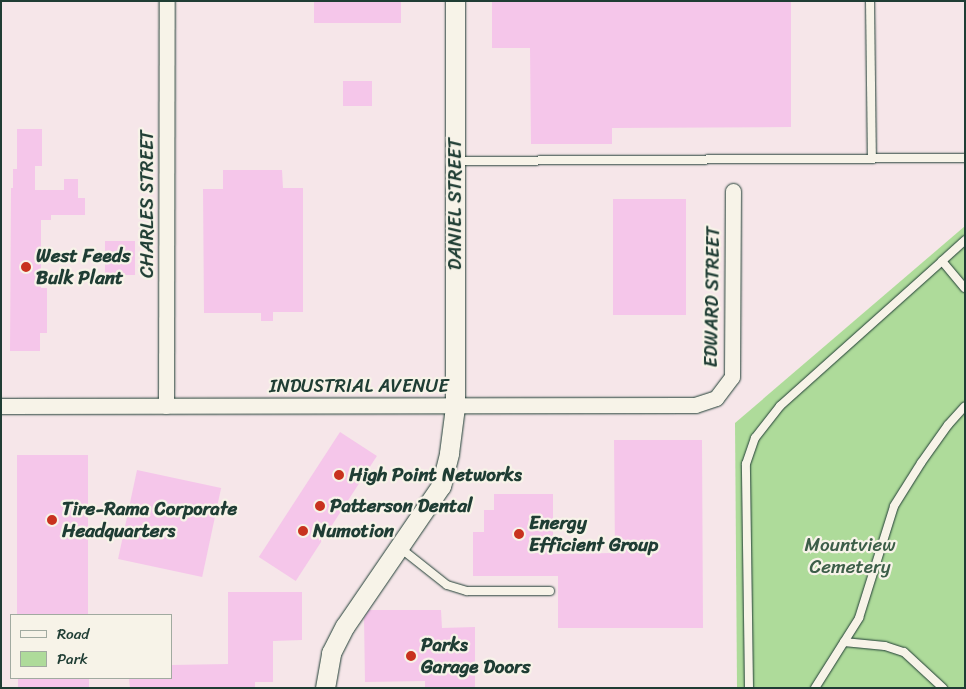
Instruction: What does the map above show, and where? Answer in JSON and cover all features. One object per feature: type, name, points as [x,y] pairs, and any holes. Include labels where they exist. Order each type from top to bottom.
[{"type":"street","name":"CHARLES STREET","points":[[166,406],[167,1]]},
{"type":"street","name":"DANIEL STREET","points":[[325,688],[331,653],[345,626],[441,486],[449,453],[455,406],[455,1]]},
{"type":"street","name":"EDWARD STREET","points":[[716,398],[732,377],[733,191]]},
{"type":"street","name":"INDUSTRIAL AVENUE","points":[[1,406],[694,406],[716,398]]},
{"type":"lane","points":[[870,1],[872,159]]},
{"type":"lane","points":[[455,161],[965,158]]},
{"type":"lane","points":[[749,688],[746,464],[755,438],[780,406],[965,240]]},
{"type":"lane","points":[[942,261],[965,288]]},
{"type":"lane","points":[[815,688],[859,618],[894,506],[921,463],[965,406]]},
{"type":"lane","points":[[399,547],[447,585],[467,591],[550,591]]},
{"type":"lane","points":[[844,642],[885,646],[904,652],[943,688]]},
{"type":"shaded area","points":[[1,1],[965,1],[965,226],[735,423],[737,688],[1,688]]},
{"type":"green space","name":"Mountview Cemetery","points":[[965,226],[965,688],[737,688],[735,423]]},
{"type":"building","points":[[314,1],[401,1],[401,23],[314,23]]},
{"type":"building","points":[[492,1],[791,1],[791,127],[612,128],[612,144],[531,144],[530,48],[492,48]]},
{"type":"building","points":[[343,81],[372,81],[372,106],[343,106]]},
{"type":"building","points":[[17,129],[42,129],[42,166],[35,166],[35,190],[64,190],[64,179],[78,179],[78,198],[85,198],[85,215],[51,215],[51,220],[41,220],[41,288],[47,288],[47,333],[40,333],[40,351],[10,351],[11,188],[13,188],[13,169],[17,169]]},
{"type":"building","points":[[223,170],[282,170],[283,188],[303,188],[303,312],[273,312],[273,321],[261,321],[261,313],[204,313],[203,189],[223,189]]},
{"type":"building","points":[[613,199],[686,199],[686,315],[613,315]]},
{"type":"building","points":[[105,241],[135,241],[135,275],[105,275]]},
{"type":"building","points":[[340,432],[377,456],[296,581],[259,557]]},
{"type":"building","points":[[614,440],[702,440],[703,628],[558,628],[558,576],[473,576],[473,532],[484,532],[484,510],[494,510],[494,494],[553,494],[553,554],[615,553]]},
{"type":"building","points":[[17,455],[88,455],[88,614],[17,614]]},
{"type":"building","points":[[137,470],[221,488],[202,577],[118,559]]},
{"type":"building","points":[[228,592],[302,592],[302,640],[273,641],[273,682],[255,682],[255,688],[130,688],[129,679],[172,679],[172,665],[228,664]]},
{"type":"building","points":[[369,610],[441,610],[442,628],[475,627],[475,688],[425,688],[425,681],[365,682],[364,618]]},
{"type":"building","points":[[18,679],[89,679],[89,688],[18,688]]},
{"type":"place","name":"West Feeds Bulk Plant","points":[[26,267]]},
{"type":"place","name":"High Point Networks","points":[[339,475]]},
{"type":"place","name":"Patterson Dental","points":[[320,506]]},
{"type":"place","name":"Tire-Rama Corporate Headquarters","points":[[52,520]]},
{"type":"place","name":"Numotion","points":[[303,531]]},
{"type":"place","name":"Energy Efficient Group","points":[[519,534]]},
{"type":"place","name":"Parks Garage Doors","points":[[411,656]]}]
